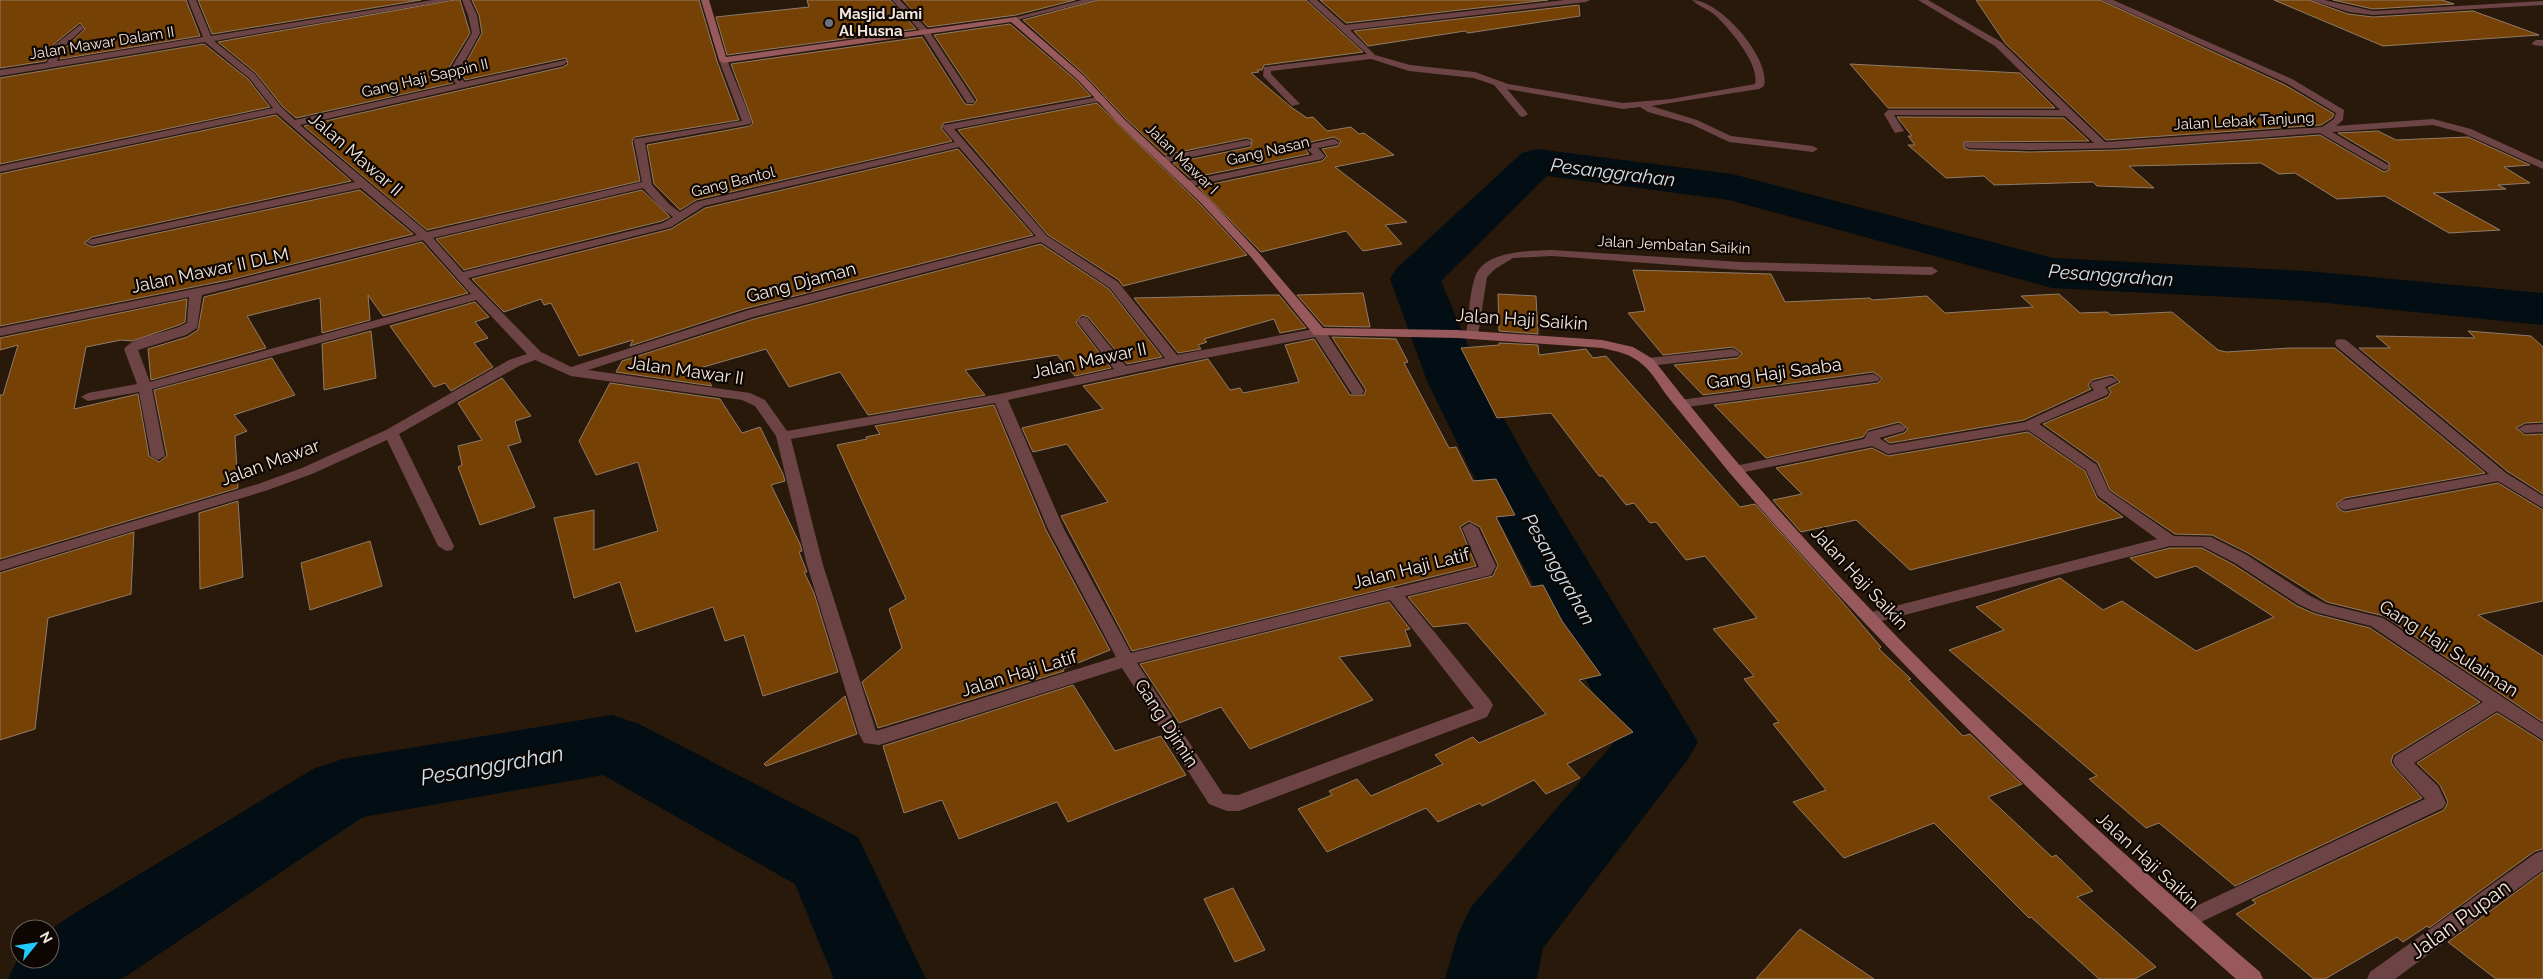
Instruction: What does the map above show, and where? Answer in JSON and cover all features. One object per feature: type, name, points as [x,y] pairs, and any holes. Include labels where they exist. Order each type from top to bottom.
[{"type":"street","name":"Jalan Mawar II","points":[[192,0],[209,40],[252,76],[279,110],[426,237],[478,296],[536,355],[571,372],[746,396],[760,403],[783,436],[1000,398],[1122,370],[1319,332],[1394,332]]},
{"type":"street","name":"Jalan Mawar Dalam II","points":[[0,73],[448,0]]},
{"type":"street","points":[[461,85],[454,72],[477,34],[475,19],[466,0]]},
{"type":"street","points":[[680,217],[666,208],[646,185],[648,183],[640,141],[747,122],[722,60],[705,0]]},
{"type":"street","points":[[896,0],[926,33],[970,101]]},
{"type":"street","points":[[722,60],[926,33],[1014,19],[1092,0]]},
{"type":"street","points":[[1312,0],[1371,53],[1372,56]]},
{"type":"street","points":[[1344,28],[1586,0]]},
{"type":"street","points":[[1294,104],[1266,74],[1267,69],[1372,56],[1409,68],[1475,75],[1497,83],[1609,105],[1644,105],[1754,88],[1761,84],[1760,68],[1731,26],[1716,12],[1696,0]]},
{"type":"street","points":[[1922,0],[1998,44],[2102,145]]},
{"type":"street","name":"Jalan Lebak Tanjung","points":[[1969,145],[2037,147],[2102,145],[2323,131],[2338,120],[2341,112],[2289,81],[2106,0]]},
{"type":"street","points":[[2314,0],[2352,10],[2373,13],[2543,3]]},
{"type":"street","name":"Jalan Mawar I","points":[[1014,19],[1069,67],[1231,227],[1319,332]]},
{"type":"street","points":[[50,66],[58,47],[80,28]]},
{"type":"street","name":"Gang Haji Sappin II","points":[[294,123],[563,62]]},
{"type":"street","points":[[1497,83],[1523,114]]},
{"type":"street","points":[[1100,98],[948,126],[948,129],[1043,238],[1110,280],[1174,360]]},
{"type":"street","points":[[1644,105],[1651,110],[1703,125],[1729,138],[1813,149]]},
{"type":"street","points":[[0,169],[279,110]]},
{"type":"street","points":[[1899,131],[1889,114],[1891,112],[2068,113]]},
{"type":"street","points":[[2323,131],[2438,122],[2467,131],[2543,166]]},
{"type":"street","points":[[2323,131],[2384,167]]},
{"type":"street","name":"Gang Nasan","points":[[1187,184],[1318,157],[1320,156],[1310,147],[1334,142]]},
{"type":"street","points":[[1162,160],[1247,143]]},
{"type":"street","name":"Gang Bantol","points":[[460,276],[668,225],[690,208],[700,204],[961,144]]},
{"type":"street","points":[[92,242],[363,184]]},
{"type":"street","name":"Jalan Mawar II DLM","points":[[0,332],[305,268],[505,216],[646,185]]},
{"type":"street","name":"Gang Djaman","points":[[571,372],[749,314],[1043,238]]},
{"type":"street","name":"Jalan Jembatan Saikin","points":[[1464,334],[1481,276],[1491,266],[1511,255],[1552,253],[1741,266],[1932,271]]},
{"type":"street","points":[[158,456],[144,387],[131,350],[136,345],[181,332],[193,325],[196,292]]},
{"type":"street","points":[[88,397],[144,387],[478,296]]},
{"type":"street","points":[[1083,320],[1122,370]]},
{"type":"street","points":[[1319,332],[1357,391]]},
{"type":"street","name":"Jalan Haji Saikin","points":[[1394,332],[1464,334],[1602,344],[1628,350],[1648,362],[1735,470],[1870,618],[1970,723],[2184,921],[2251,979]]},
{"type":"street","points":[[2341,343],[2501,476],[2543,503]]},
{"type":"street","points":[[1648,362],[1733,353]]},
{"type":"street","name":"Jalan Mawar","points":[[0,566],[263,487],[307,471],[390,433],[485,378],[514,363],[536,355]]},
{"type":"street","name":"Gang Haji Saaba","points":[[1680,404],[1873,378]]},
{"type":"street","points":[[2032,426],[2031,422],[2102,392],[2097,386],[2111,380]]},
{"type":"street","name":"Gang Djimin","points":[[1000,398],[1056,529],[1126,660],[1216,799],[1227,803],[1240,802],[1475,716],[1481,712],[1484,705],[1392,592]]},
{"type":"street","points":[[1872,440],[1888,450],[2032,426],[2092,468],[2103,494],[2170,542]]},
{"type":"street","points":[[1735,470],[1870,442],[1875,434],[1900,428]]},
{"type":"street","points":[[2525,429],[2543,428]]},
{"type":"street","points":[[390,433],[446,546]]},
{"type":"street","name":"Jalan Haji Latif","points":[[783,436],[815,565],[868,734],[871,738],[879,738],[1126,660],[1392,592],[1485,571],[1488,566],[1470,528]]},
{"type":"street","points":[[2345,506],[2501,476]]},
{"type":"street","name":"Gang Haji Sulaiman","points":[[1870,618],[2170,542],[2194,539],[2205,541],[2241,559],[2304,600],[2321,608],[2377,622],[2543,733]]},
{"type":"street","points":[[2184,921],[2436,803],[2436,796],[2406,768],[2402,761],[2497,702]]},
{"type":"street","name":"Jalan Pupan","points":[[2378,979],[2543,859]]},
{"type":"building","points":[[0,0],[186,0],[200,36],[60,59],[64,49],[85,29],[80,23],[54,44],[46,61],[0,68]]},
{"type":"building","points":[[198,0],[421,0],[212,34]]},
{"type":"building","points":[[460,0],[470,33],[447,71],[453,83],[296,118],[283,107],[256,73],[218,42]]},
{"type":"building","points":[[472,0],[699,0],[717,61],[739,120],[635,137],[632,141],[640,181],[427,230],[304,126],[563,67],[568,64],[566,58],[465,80],[461,72],[482,33],[479,15]]},
{"type":"building","points":[[807,0],[890,0],[916,29],[727,55],[716,17],[809,7]]},
{"type":"building","points":[[903,0],[1075,0],[1016,15],[928,27]]},
{"type":"building","points":[[1098,0],[1306,0],[1363,52],[1264,65],[1262,70],[1257,70],[1259,72],[1251,73],[1291,107],[1307,118],[1313,117],[1327,131],[1351,127],[1359,134],[1364,133],[1394,155],[1335,167],[1407,222],[1385,225],[1402,244],[1363,251],[1346,231],[1261,252],[1198,187],[1322,161],[1327,156],[1322,149],[1338,146],[1341,141],[1334,137],[1306,143],[1303,147],[1309,154],[1190,178],[1173,163],[1251,147],[1252,140],[1247,138],[1165,155],[1125,118],[1085,75],[1023,20]]},
{"type":"building","points":[[1320,0],[1548,0],[1346,23]]},
{"type":"building","points":[[1976,0],[2100,0],[2285,85],[2334,114],[2332,118],[2321,125],[2106,140],[2005,43]]},
{"type":"building","points":[[2274,0],[2309,0],[2348,14],[2373,17],[2473,11],[2539,35],[2383,46]]},
{"type":"building","points":[[2333,0],[2442,0],[2454,4],[2373,9]]},
{"type":"building","points":[[1579,5],[1580,16],[1368,46],[1354,31]]},
{"type":"building","points":[[1010,24],[1077,81],[1091,96],[944,123],[941,128],[952,141],[696,200],[680,210],[654,184],[647,145],[750,126],[753,123],[731,64],[922,37],[965,104],[973,105],[977,100],[934,35]]},
{"type":"building","points":[[204,44],[248,79],[270,107],[0,164],[0,78]]},
{"type":"building","points":[[1850,64],[2020,73],[2055,108],[1888,108]]},
{"type":"building","points":[[1097,103],[1200,204],[1247,255],[1123,286],[1119,280],[1048,235],[958,130]]},
{"type":"building","points":[[276,115],[351,181],[92,237],[84,243],[92,247],[360,190],[413,234],[233,279],[0,326],[0,174]]},
{"type":"building","points":[[1897,117],[2064,118],[2089,141],[1964,142],[1964,148],[1969,150],[2029,152],[2118,150],[2320,135],[2384,172],[2389,170],[2389,163],[2338,133],[2378,131],[2396,140],[2468,137],[2530,165],[2504,167],[2530,183],[2498,185],[2506,189],[2433,193],[2500,230],[2449,233],[2385,196],[2337,199],[2295,173],[2279,174],[2261,163],[2129,166],[2154,188],[2097,186],[2093,182],[1994,185],[1984,176],[1946,178],[1908,145],[1915,145],[1908,136],[1912,136]]},
{"type":"building","points":[[958,149],[1033,235],[744,309],[630,346],[633,340],[579,356],[551,303],[544,305],[541,299],[504,312],[472,279],[671,229],[705,208]]},
{"type":"building","points":[[642,190],[670,217],[662,221],[464,270],[436,239]]},
{"type":"building","points":[[422,242],[468,293],[383,316],[368,295],[370,320],[322,333],[320,298],[247,316],[266,348],[151,380],[148,349],[187,337],[198,330],[204,297]]},
{"type":"building","points":[[1041,244],[1109,289],[1162,357],[1127,364],[1088,317],[1082,315],[1076,322],[1111,368],[1075,376],[1057,355],[965,370],[985,395],[868,415],[840,372],[789,387],[766,349],[700,368],[712,386],[616,372],[622,361],[754,319]]},
{"type":"building","points":[[1633,270],[1771,274],[1785,302],[1870,298],[1872,300],[1927,296],[1945,313],[2033,307],[2021,296],[2059,294],[2080,313],[2107,312],[2111,315],[2172,312],[2218,350],[2226,352],[2290,348],[2335,348],[2485,473],[2345,498],[2336,504],[2339,509],[2345,512],[2498,483],[2543,510],[2543,601],[2478,615],[2543,656],[2543,722],[2384,616],[2327,602],[2248,553],[2212,535],[2175,534],[2110,490],[2098,463],[2043,424],[2108,397],[2111,392],[2108,388],[2120,382],[2112,375],[2092,380],[2088,385],[2091,389],[2024,420],[1890,443],[1884,439],[1904,433],[1908,429],[1899,422],[1868,430],[1863,437],[1766,458],[1714,405],[1878,383],[1882,378],[1873,372],[1703,395],[1674,365],[1738,358],[1742,353],[1733,347],[1663,355],[1628,313],[1645,311]]},
{"type":"building","points":[[1363,293],[1370,327],[1324,326],[1297,295]]},
{"type":"building","points":[[1498,294],[1536,296],[1538,334],[1499,331]]},
{"type":"building","points":[[1279,295],[1306,328],[1280,333],[1274,319],[1204,339],[1207,342],[1198,345],[1201,349],[1178,353],[1134,298]]},
{"type":"building","points":[[187,299],[185,322],[179,325],[132,341],[121,340],[86,347],[74,409],[138,394],[149,456],[159,462],[167,456],[154,390],[272,358],[295,395],[234,415],[247,431],[235,436],[238,488],[0,559],[0,395],[3,395],[18,345],[0,350],[0,338]]},
{"type":"building","points":[[475,302],[489,317],[475,322],[488,338],[474,343],[493,367],[451,391],[445,383],[434,387],[390,326]]},
{"type":"building","points":[[371,331],[376,378],[324,390],[322,344]]},
{"type":"building","points":[[2468,331],[2531,336],[2543,347],[2543,422],[2525,423],[2516,428],[2525,435],[2543,434],[2543,494],[2507,471],[2359,348],[2390,348],[2376,336],[2475,338]]},
{"type":"building","points":[[1332,337],[1396,339],[1408,362],[1404,363],[1449,448],[1456,447],[1473,481],[1496,479],[1515,515],[1496,517],[1531,587],[1543,585],[1562,621],[1601,675],[1579,680],[1633,732],[1567,764],[1580,778],[1546,794],[1534,780],[1482,806],[1480,803],[1438,822],[1426,808],[1327,852],[1298,809],[1332,795],[1329,791],[1357,779],[1371,796],[1443,764],[1435,755],[1473,737],[1479,743],[1546,714],[1467,623],[1433,627],[1408,597],[1493,576],[1498,565],[1480,527],[1469,521],[1460,527],[1476,566],[1132,651],[1061,516],[1108,502],[1067,444],[1033,452],[1022,428],[1103,409],[1083,386],[1208,359],[1230,390],[1240,388],[1243,393],[1299,382],[1285,345],[1314,339],[1350,395],[1364,395],[1366,390]]},
{"type":"building","points":[[1499,343],[1538,345],[1539,355],[1586,349],[1593,358],[1606,356],[1740,507],[1755,504],[1881,647],[1879,649],[1911,679],[1908,680],[1963,736],[1970,734],[2022,784],[1988,797],[2052,857],[2056,855],[2093,891],[2077,897],[2156,967],[2135,979],[2099,979],[2031,917],[2029,918],[1934,823],[1844,858],[1793,802],[1826,790],[1773,724],[1779,722],[1744,679],[1754,676],[1713,629],[1757,618],[1705,556],[1686,560],[1656,522],[1650,523],[1634,503],[1626,505],[1603,476],[1599,476],[1551,413],[1497,418],[1461,348],[1499,345]]},
{"type":"building","points":[[502,378],[531,416],[515,421],[521,442],[508,446],[535,507],[480,525],[458,467],[462,465],[458,446],[482,440],[458,403]]},
{"type":"building","points":[[610,383],[720,399],[742,433],[760,427],[783,474],[785,481],[771,485],[800,544],[802,551],[799,552],[807,572],[804,572],[814,593],[838,672],[763,696],[744,635],[725,641],[713,607],[636,632],[620,582],[574,598],[554,518],[594,510],[594,550],[658,531],[638,462],[596,475],[579,441]]},
{"type":"building","points":[[994,405],[1046,530],[1110,650],[1063,669],[1064,671],[878,728],[862,682],[902,648],[889,609],[906,599],[837,445],[867,439],[866,437],[880,434],[875,426]]},
{"type":"building","points":[[2028,432],[2085,471],[2097,498],[2123,517],[1910,570],[1856,520],[1801,532],[1773,500],[1802,494],[1776,468],[1872,448],[1888,456]]},
{"type":"building","points":[[238,501],[243,577],[200,589],[199,513]]},
{"type":"building","points":[[134,532],[131,594],[48,618],[35,729],[0,740],[0,573]]},
{"type":"building","points":[[370,541],[382,586],[310,610],[301,563]]},
{"type":"building","points":[[2170,548],[2202,548],[2234,565],[2297,606],[2315,614],[2370,628],[2480,702],[2393,755],[2391,762],[2394,767],[2422,798],[2235,886],[2159,823],[2146,828],[2089,779],[2097,776],[1949,650],[2004,630],[1976,607],[2060,578],[2103,610],[2122,601],[2196,651],[2274,617],[2196,566],[2156,578],[2130,558]]},
{"type":"building","points":[[1389,602],[1410,629],[1405,630],[1411,646],[1339,657],[1373,700],[1250,749],[1221,707],[1179,723],[1140,664]]},
{"type":"building","points":[[1073,685],[1115,751],[1161,736],[1186,775],[1068,822],[1057,802],[959,839],[942,800],[904,813],[883,746]]},
{"type":"building","points":[[845,696],[857,734],[766,766],[764,764]]},
{"type":"building","points":[[2497,713],[2543,742],[2543,849],[2535,851],[2429,928],[2427,926],[2403,942],[2397,937],[2325,979],[2314,979],[2236,914],[2256,903],[2252,900],[2444,810],[2448,802],[2440,785],[2417,763]]},
{"type":"building","points":[[2543,872],[2543,979],[2496,979],[2448,942]]},
{"type":"building","points":[[1233,888],[1265,950],[1235,962],[1204,899]]},
{"type":"building","points":[[1800,929],[1874,979],[1756,979]]},
{"type":"waterway","name":"Pesanggrahan","points":[[1491,979],[1502,934],[1659,742],[1502,471],[1455,381],[1415,279],[1537,162],[1732,187],[2052,273],[2307,286],[2543,309]]},
{"type":"waterway","name":"Pesanggrahan","points":[[54,979],[102,943],[343,790],[612,744],[828,861],[880,979]]},
{"type":"place","name":"Masjid Jami Al Husna","points":[[829,23]]}]
